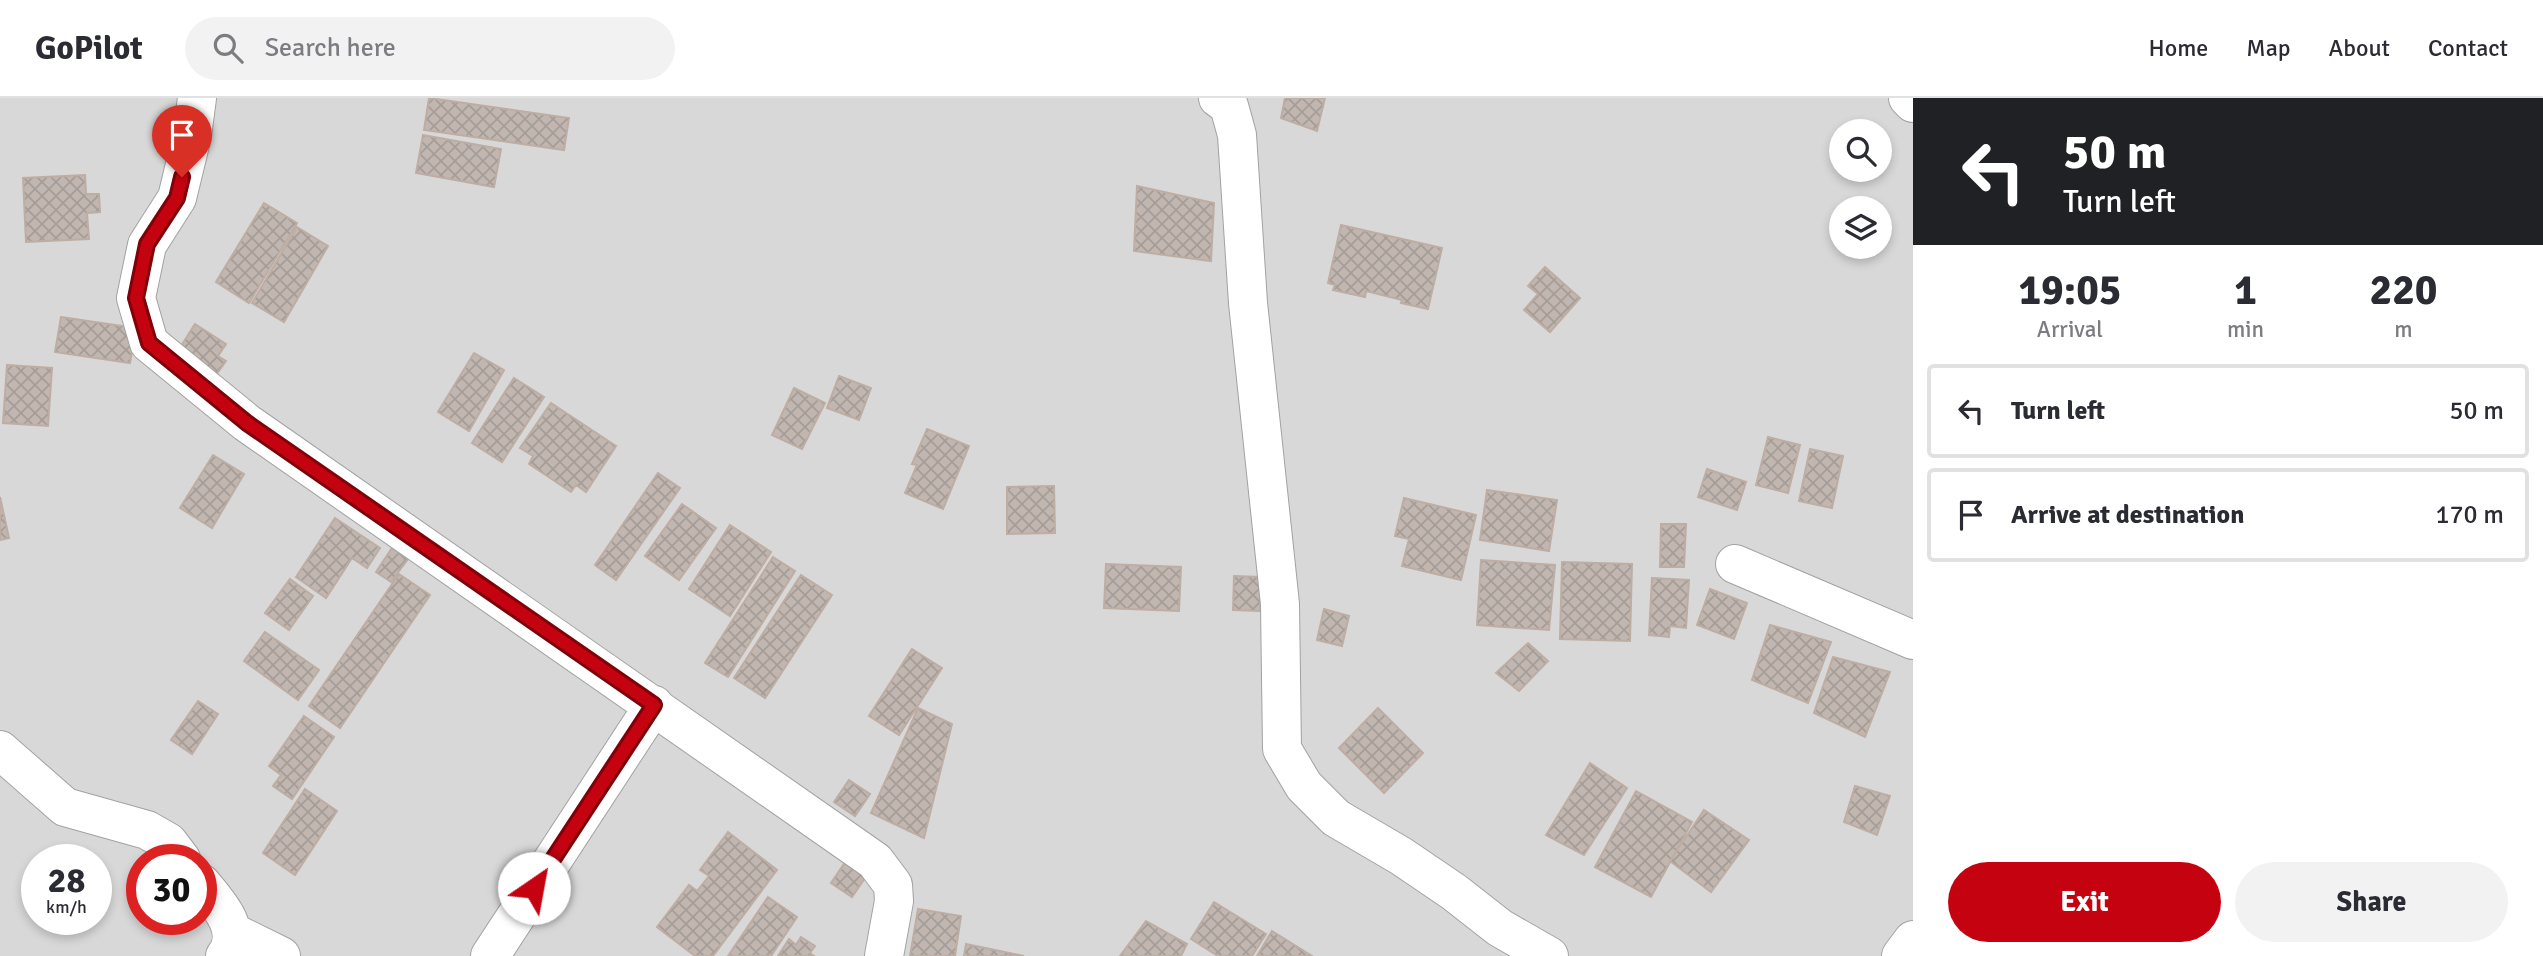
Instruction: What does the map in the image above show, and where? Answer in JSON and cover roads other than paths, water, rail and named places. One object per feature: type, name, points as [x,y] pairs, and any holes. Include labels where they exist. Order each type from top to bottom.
[{"type":"street","points":[[197,98],[192,136],[177,198],[147,244],[136,298],[149,343],[247,423],[875,861],[893,885],[894,901],[884,956]]},
{"type":"street","points":[[1908,98],[1913,103]]},
{"type":"street","points":[[1225,101],[1237,135],[1248,303],[1280,604],[1282,748],[1304,786],[1336,818],[1401,856],[1500,928],[1549,956]]},
{"type":"street","points":[[1735,564],[1913,640]]},
{"type":"street","points":[[489,956],[654,705]]},
{"type":"street","points":[[0,750],[65,807],[147,831],[170,844]]},
{"type":"street","points":[[217,902],[225,912],[229,944],[281,956]]},
{"type":"street","points":[[1901,956],[1913,940]]}]
